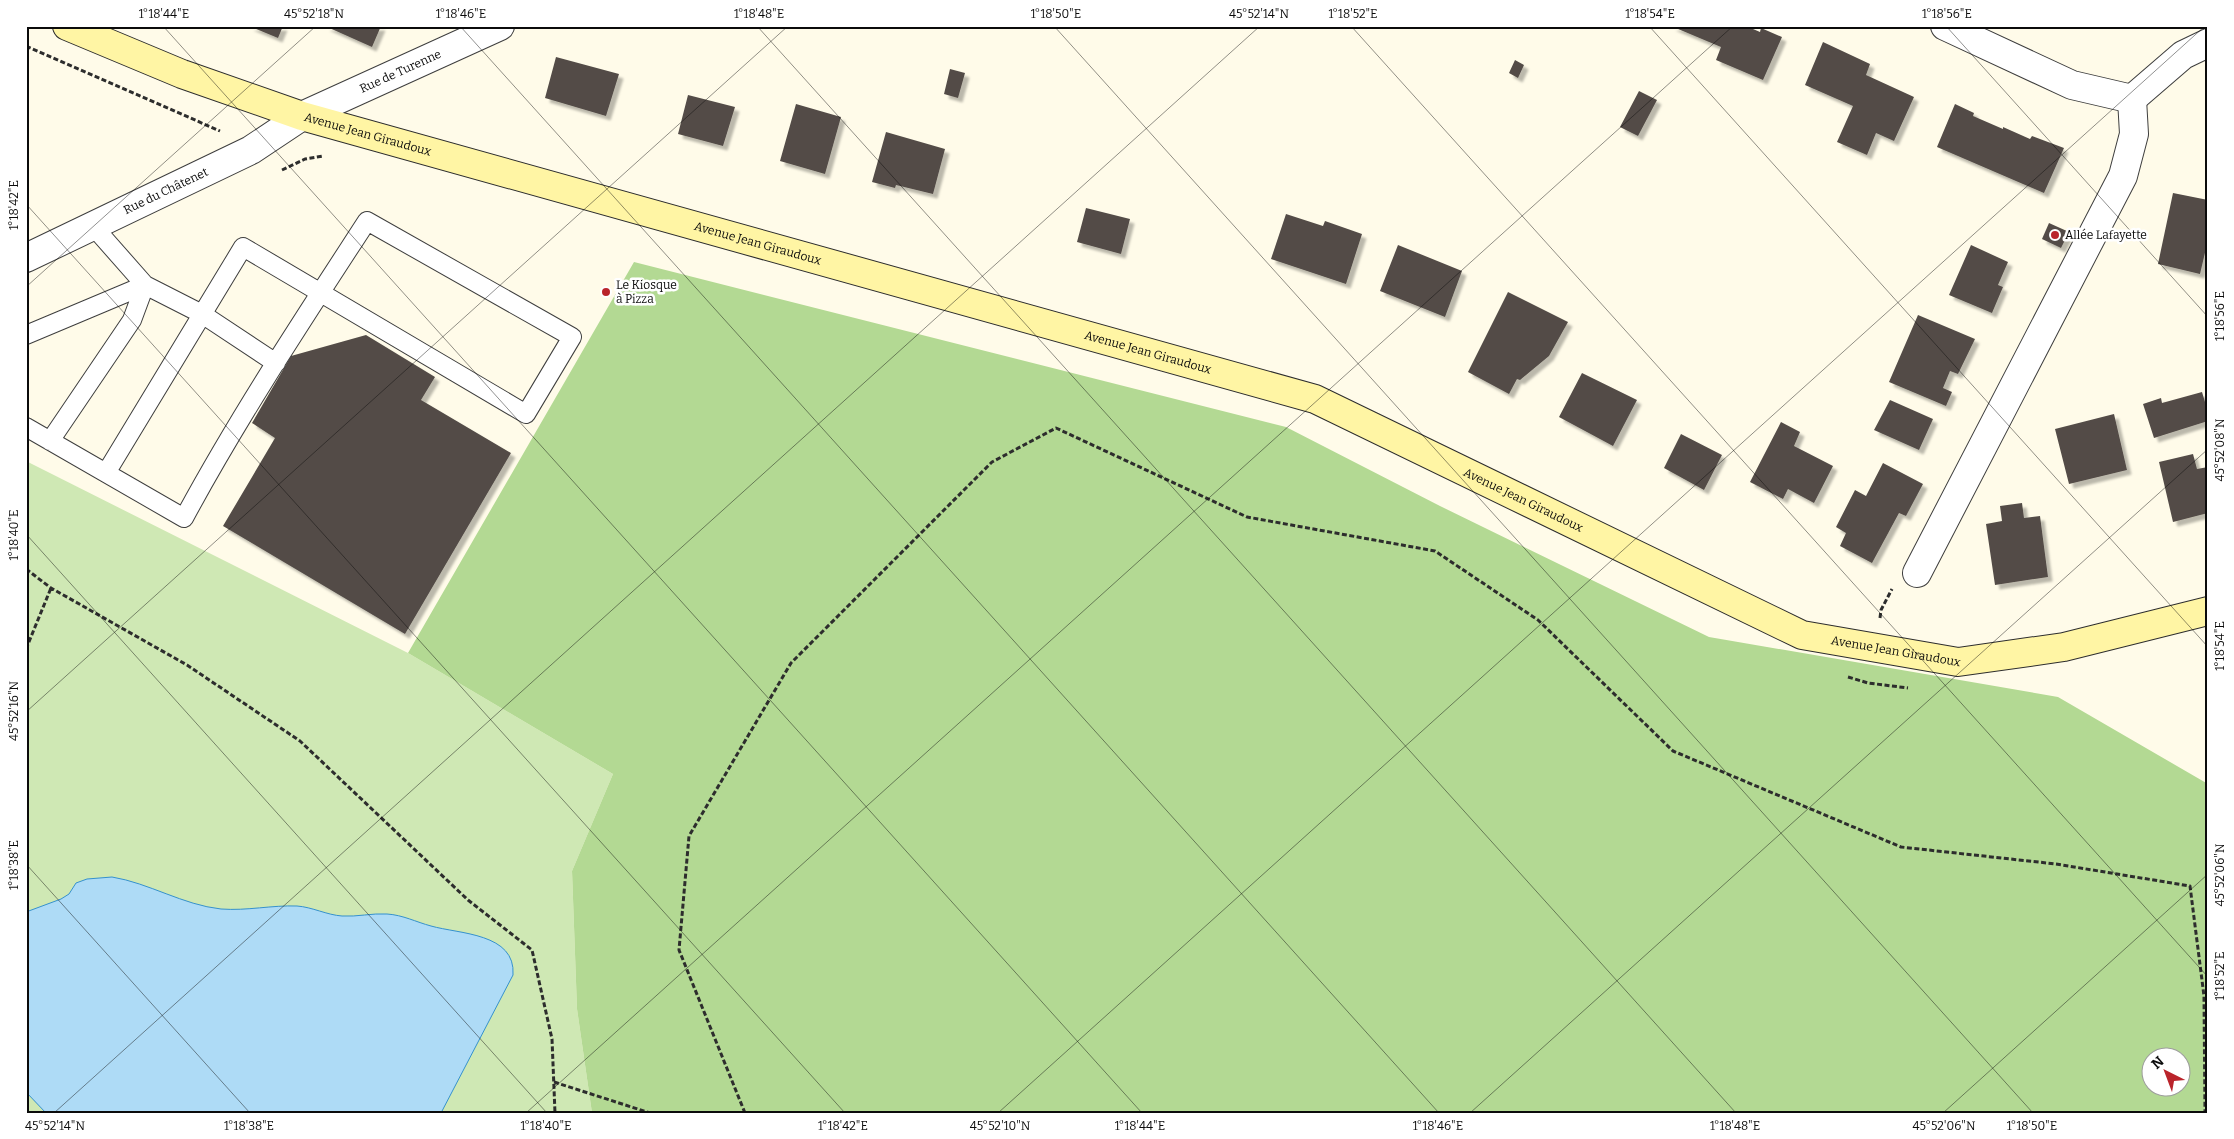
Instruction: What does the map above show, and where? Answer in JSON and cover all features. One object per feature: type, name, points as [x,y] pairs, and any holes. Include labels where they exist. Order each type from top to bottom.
[{"type":"street","name":"Avenue Jean Giraudoux","points":[[68,26],[182,74],[302,116],[1315,399],[1802,635],[1958,662],[2064,648],[2208,611]]},
{"type":"street","name":"Rue de Turenne","points":[[302,116],[500,26]]},
{"type":"street","points":[[1945,26],[2072,85],[2132,99]]},
{"type":"street","points":[[2132,99],[2183,55],[2208,43]]},
{"type":"street","points":[[1917,573],[2123,176],[2134,134],[2132,99]]},
{"type":"street","name":"Rue du Châtenet","points":[[26,258],[252,150],[302,116]]},
{"type":"lane","points":[[26,427],[184,518],[276,363],[321,292],[366,221],[572,337],[526,414],[321,292],[243,247],[106,473]]},
{"type":"lane","points":[[93,226],[145,285],[202,314],[276,363]]},
{"type":"lane","points":[[26,335],[145,285]]},
{"type":"lane","points":[[50,441],[132,320],[145,285]]},
{"type":"path","points":[[26,46],[213,126],[252,150],[274,174],[305,159],[332,154]]},
{"type":"path","points":[[745,1113],[680,950],[689,836],[791,663],[992,462],[1056,428],[1247,517],[1435,552],[1538,620],[1673,751],[1900,847],[2056,864],[2190,886],[2204,996],[2205,1113]]},
{"type":"path","points":[[26,569],[51,588],[187,664],[300,741],[468,900],[532,950],[552,1039],[555,1113]]},
{"type":"path","points":[[26,649],[51,588]]},
{"type":"path","points":[[1842,676],[1868,683],[1911,688]]},
{"type":"path","points":[[554,1082],[650,1113]]},
{"type":"green space","points":[[634,262],[1286,427],[1440,506],[1709,637],[2058,697],[2208,784],[2208,1113],[592,1113],[577,1009],[572,871],[613,774],[408,653]]},
{"type":"green space","points":[[26,461],[408,653],[613,774],[572,871],[577,1009],[592,1113],[26,1113]]},
{"type":"water","points":[[112,877],[139,884],[193,903],[221,909],[297,906],[342,916],[381,914],[399,916],[431,926],[470,934],[496,943],[505,951],[511,961],[513,975],[441,1113],[46,1113],[26,1092],[26,912],[61,899],[69,894],[76,883],[87,879]]},
{"type":"building","points":[[249,26],[283,26],[278,38]]},
{"type":"building","points":[[325,26],[381,26],[372,47]]},
{"type":"building","points":[[1671,26],[1746,26],[1760,32],[1761,28],[1782,37],[1763,80],[1716,60],[1721,47]]},
{"type":"building","points":[[1823,42],[1870,64],[1866,75],[1914,97],[1894,141],[1876,133],[1867,155],[1837,142],[1853,106],[1805,85]]},
{"type":"building","points":[[556,57],[619,74],[606,116],[545,98]]},
{"type":"building","points":[[1515,60],[1524,65],[1518,78],[1509,73]]},
{"type":"building","points":[[950,69],[965,73],[958,98],[944,94]]},
{"type":"building","points":[[1639,91],[1657,100],[1638,136],[1620,127]]},
{"type":"building","points":[[688,95],[735,107],[723,146],[678,134]]},
{"type":"building","points":[[796,104],[841,117],[825,174],[780,161]]},
{"type":"building","points":[[1955,104],[1974,113],[1973,116],[2003,129],[2003,127],[2030,139],[2032,136],[2064,148],[2044,193],[1937,147]]},
{"type":"building","points":[[886,132],[945,149],[933,194],[896,185],[895,188],[872,182]]},
{"type":"building","points":[[2173,193],[2208,200],[2208,240],[2200,274],[2158,264]]},
{"type":"building","points":[[1086,208],[1130,219],[1121,254],[1077,242]]},
{"type":"building","points":[[1286,214],[1323,226],[1325,221],[1362,234],[1346,284],[1271,259]]},
{"type":"building","name":"Allée Lafayette","points":[[2049,223],[2069,232],[2061,248],[2042,239]]},
{"type":"building","points":[[1398,245],[1462,271],[1445,317],[1380,291]]},
{"type":"building","points":[[1971,245],[2008,262],[1998,285],[2003,287],[1992,313],[1949,295]]},
{"type":"building","points":[[1508,292],[1568,322],[1549,356],[1520,380],[1517,379],[1509,394],[1468,372]]},
{"type":"building","points":[[1918,315],[1975,339],[1958,374],[1950,371],[1943,388],[1952,392],[1946,406],[1889,382]]},
{"type":"building","points":[[366,335],[435,377],[421,400],[511,453],[405,634],[223,526],[275,438],[252,423],[291,356]]},
{"type":"building","points":[[1582,373],[1637,400],[1613,446],[1559,417]]},
{"type":"building","points":[[2202,392],[2208,412],[2208,421],[2154,438],[2143,404],[2161,398],[2162,403]]},
{"type":"building","points":[[1890,400],[1933,419],[1919,450],[1874,430]]},
{"type":"building","points":[[2114,414],[2127,470],[2069,484],[2055,429]]},
{"type":"building","points":[[1781,422],[1800,432],[1794,446],[1833,466],[1814,503],[1788,489],[1783,499],[1750,482]]},
{"type":"building","points":[[1681,434],[1722,455],[1704,490],[1664,468]]},
{"type":"building","points":[[2193,454],[2197,469],[2208,467],[2208,513],[2173,522],[2159,462]]},
{"type":"building","points":[[1883,463],[1923,484],[1906,516],[1899,513],[1872,563],[1840,546],[1846,533],[1836,527],[1855,490],[1866,496]]},
{"type":"building","points":[[2022,503],[2024,518],[2040,516],[2048,577],[1995,585],[1986,524],[2002,521],[2000,506]]},
{"type":"place","name":"Allée Lafayette","points":[[2055,235]]},
{"type":"place","name":"Le Kiosque à Pizza","points":[[606,292]]}]
